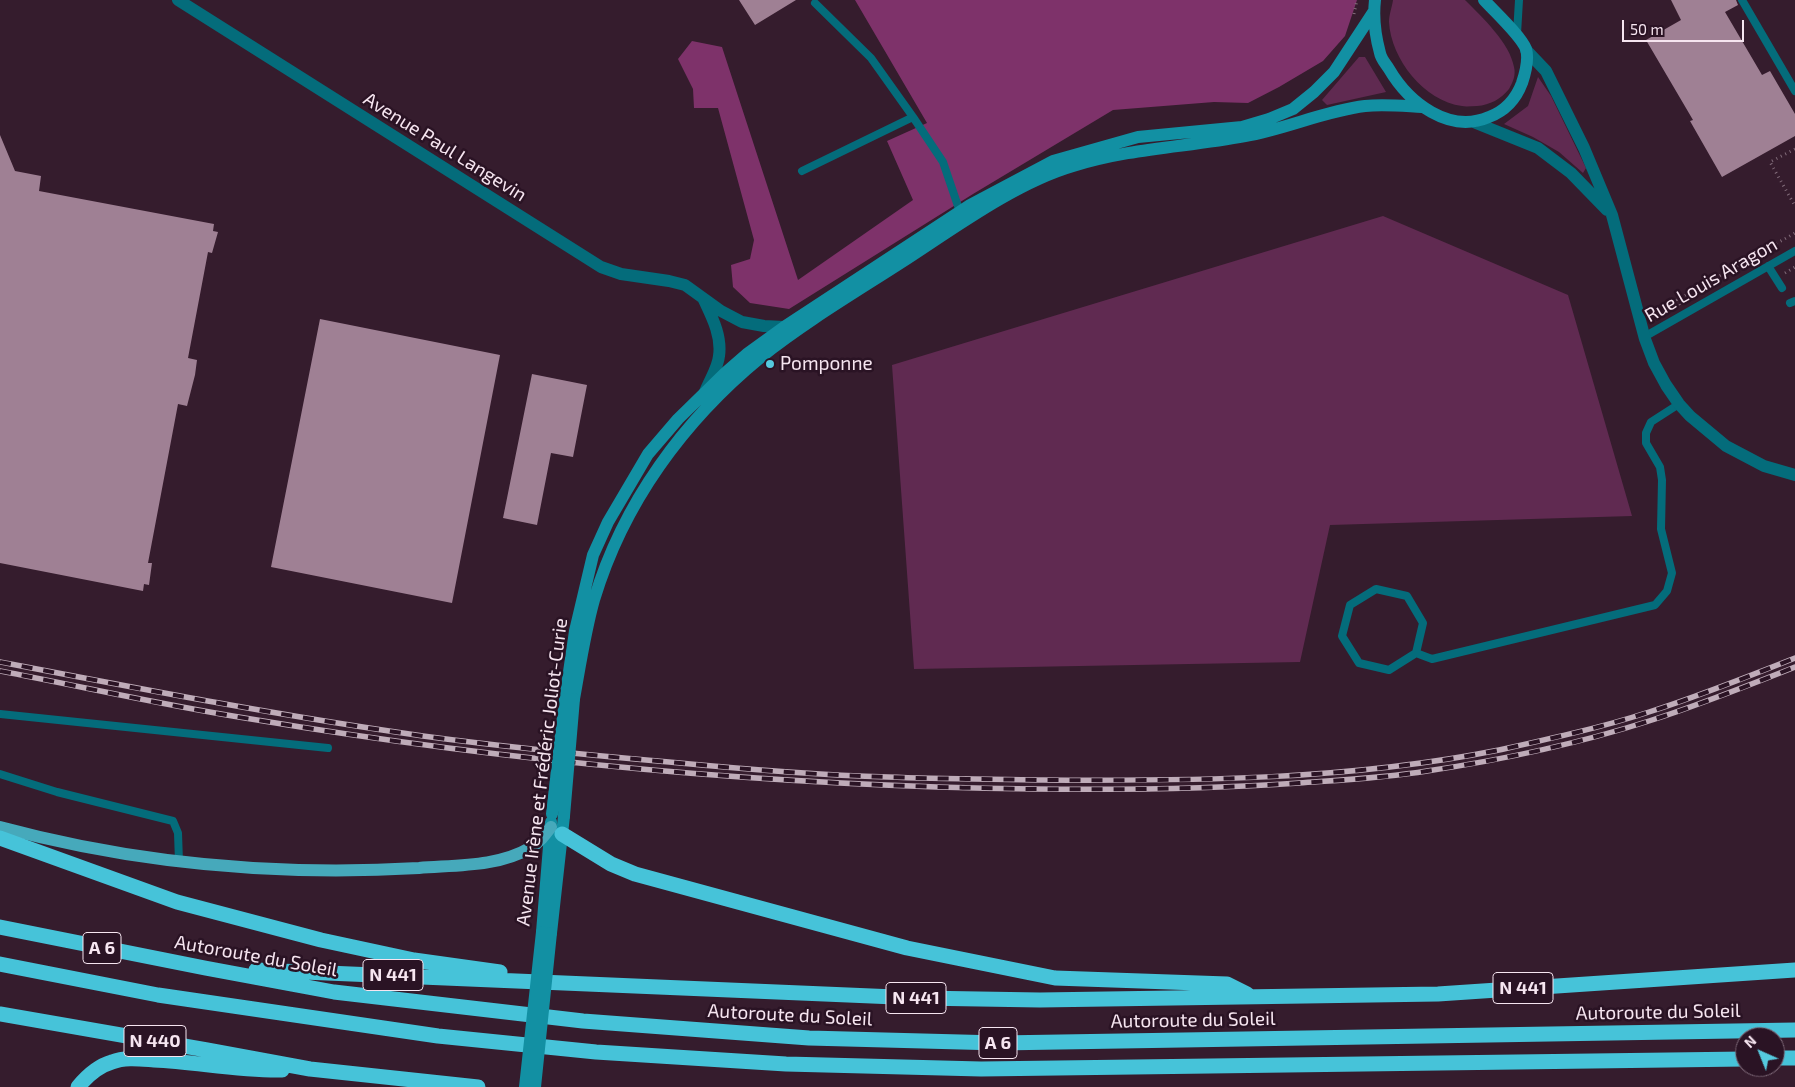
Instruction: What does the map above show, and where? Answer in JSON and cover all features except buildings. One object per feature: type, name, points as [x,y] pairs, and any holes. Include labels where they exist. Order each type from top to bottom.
[{"type":"highway","points":[[557,823],[611,864],[635,874],[907,948],[1054,978],[1227,984],[1250,996]]},
{"type":"highway","points":[[0,838],[178,902],[321,940],[414,960],[581,983]]},
{"type":"highway","name":"Autoroute du Soleil","points":[[0,927],[334,992],[583,1021],[809,1038],[999,1043],[1795,1030]]},
{"type":"highway","name":"A 6","points":[[0,964],[158,995],[438,1036],[596,1052],[777,1064],[981,1070],[1735,1058]]},
{"type":"highway","name":"N 441","points":[[205,968],[928,998],[1040,1000],[1438,994],[1795,970]]},
{"type":"highway","name":"N 440","points":[[0,1014],[310,1069],[478,1087]]},
{"type":"highway","points":[[78,1087],[86,1077],[99,1068],[112,1062],[130,1059],[170,1060],[261,1070],[310,1069]]},
{"type":"main road","points":[[1374,6],[1374,24],[1380,55],[1398,84],[1422,108],[1446,119],[1476,123],[1498,114],[1518,95],[1526,72],[1526,50],[1517,36],[1484,0]]},
{"type":"main road","name":"Avenue Irène et Frédéric Joliot-Curie","points":[[535,1087],[547,933],[575,631],[593,555],[608,522],[648,454],[678,419],[705,392],[748,353],[784,327],[960,212],[1053,162],[1138,138],[1242,127],[1293,109],[1334,72],[1374,6]]},
{"type":"main road","name":"Avenue Irène et Frédéric Joliot-Curie","points":[[570,699],[595,598],[616,544],[639,497],[686,429],[731,384],[781,342],[979,213],[1024,186],[1071,166],[1131,151],[1246,136],[1365,106],[1389,105],[1422,108]]},
{"type":"main road","points":[[0,827],[79,846],[213,866],[296,870],[375,870],[463,865],[496,861],[532,848],[557,823]]},
{"type":"main road","name":"Avenue Irène et Frédéric Joliot-Curie","points":[[525,1087],[547,933]]},
{"type":"street","name":"Avenue Paul Langevin","points":[[178,0],[601,267],[621,274],[685,285],[721,311],[742,322],[784,327]]},
{"type":"street","points":[[1526,50],[1546,71],[1584,148],[1612,215],[1644,337],[1660,374],[1679,404],[1702,427],[1726,446],[1764,466],[1795,475]]},
{"type":"street","points":[[1476,123],[1538,148],[1571,173],[1612,215]]},
{"type":"street","points":[[702,298],[713,317],[719,338],[719,357],[705,392]]},
{"type":"lane","points":[[1517,36],[1519,0]]},
{"type":"lane","points":[[1742,0],[1795,91]]},
{"type":"lane","points":[[815,3],[871,58],[913,117],[942,162],[960,212]]},
{"type":"lane","points":[[802,171],[913,117]]},
{"type":"lane","name":"Rue Louis Aragon","points":[[1644,337],[1795,250]]},
{"type":"lane","points":[[1768,266],[1782,288]]},
{"type":"lane","points":[[1416,653],[1432,659],[1655,605],[1666,591],[1672,573],[1661,529],[1662,480],[1660,467],[1645,438],[1651,422],[1679,404]]},
{"type":"lane","points":[[1376,589],[1406,596],[1423,623],[1416,653],[1389,670],[1358,662],[1342,636],[1350,606],[1376,589]]},
{"type":"lane","points":[[0,714],[328,748]]},
{"type":"lane","points":[[0,774],[57,792],[174,821],[178,833],[179,862]]},
{"type":"path","points":[[1795,149],[1770,162],[1795,206]]},
{"type":"shaded area","points":[[855,0],[1357,0],[1345,36],[1323,61],[1248,103],[1214,102],[1113,110],[973,194],[789,309],[750,303],[733,287],[731,265],[750,259],[754,240],[718,108],[694,108],[693,89],[678,59],[692,41],[722,47],[798,280],[913,200],[887,141],[927,123]]},
{"type":"shaded area","points":[[1393,0],[1465,0],[1494,31],[1507,49],[1515,70],[1509,89],[1499,99],[1491,103],[1465,106],[1448,102],[1435,96],[1423,87],[1403,64],[1391,36],[1389,17]]},
{"type":"shaded area","points":[[1359,57],[1365,57],[1386,92],[1327,105],[1322,100]]},
{"type":"shaded area","points":[[1538,77],[1551,96],[1586,168],[1583,173],[1559,152],[1533,137],[1504,124],[1528,106]]},
{"type":"shaded area","points":[[1383,216],[1568,295],[1632,516],[1330,525],[1300,662],[914,669],[892,365]]},
{"type":"railway","points":[[0,662],[317,720],[423,736],[608,757],[833,775],[1043,780],[1157,780],[1272,777],[1329,773],[1443,760],[1499,750],[1631,718],[1705,693],[1795,658]]},
{"type":"railway","points":[[0,671],[220,714],[348,734],[446,748],[641,769],[739,777],[936,787],[1167,789],[1347,780],[1483,762],[1567,744],[1668,715],[1795,667]]},
{"type":"place","name":"Pomponne","points":[[770,364]]}]
